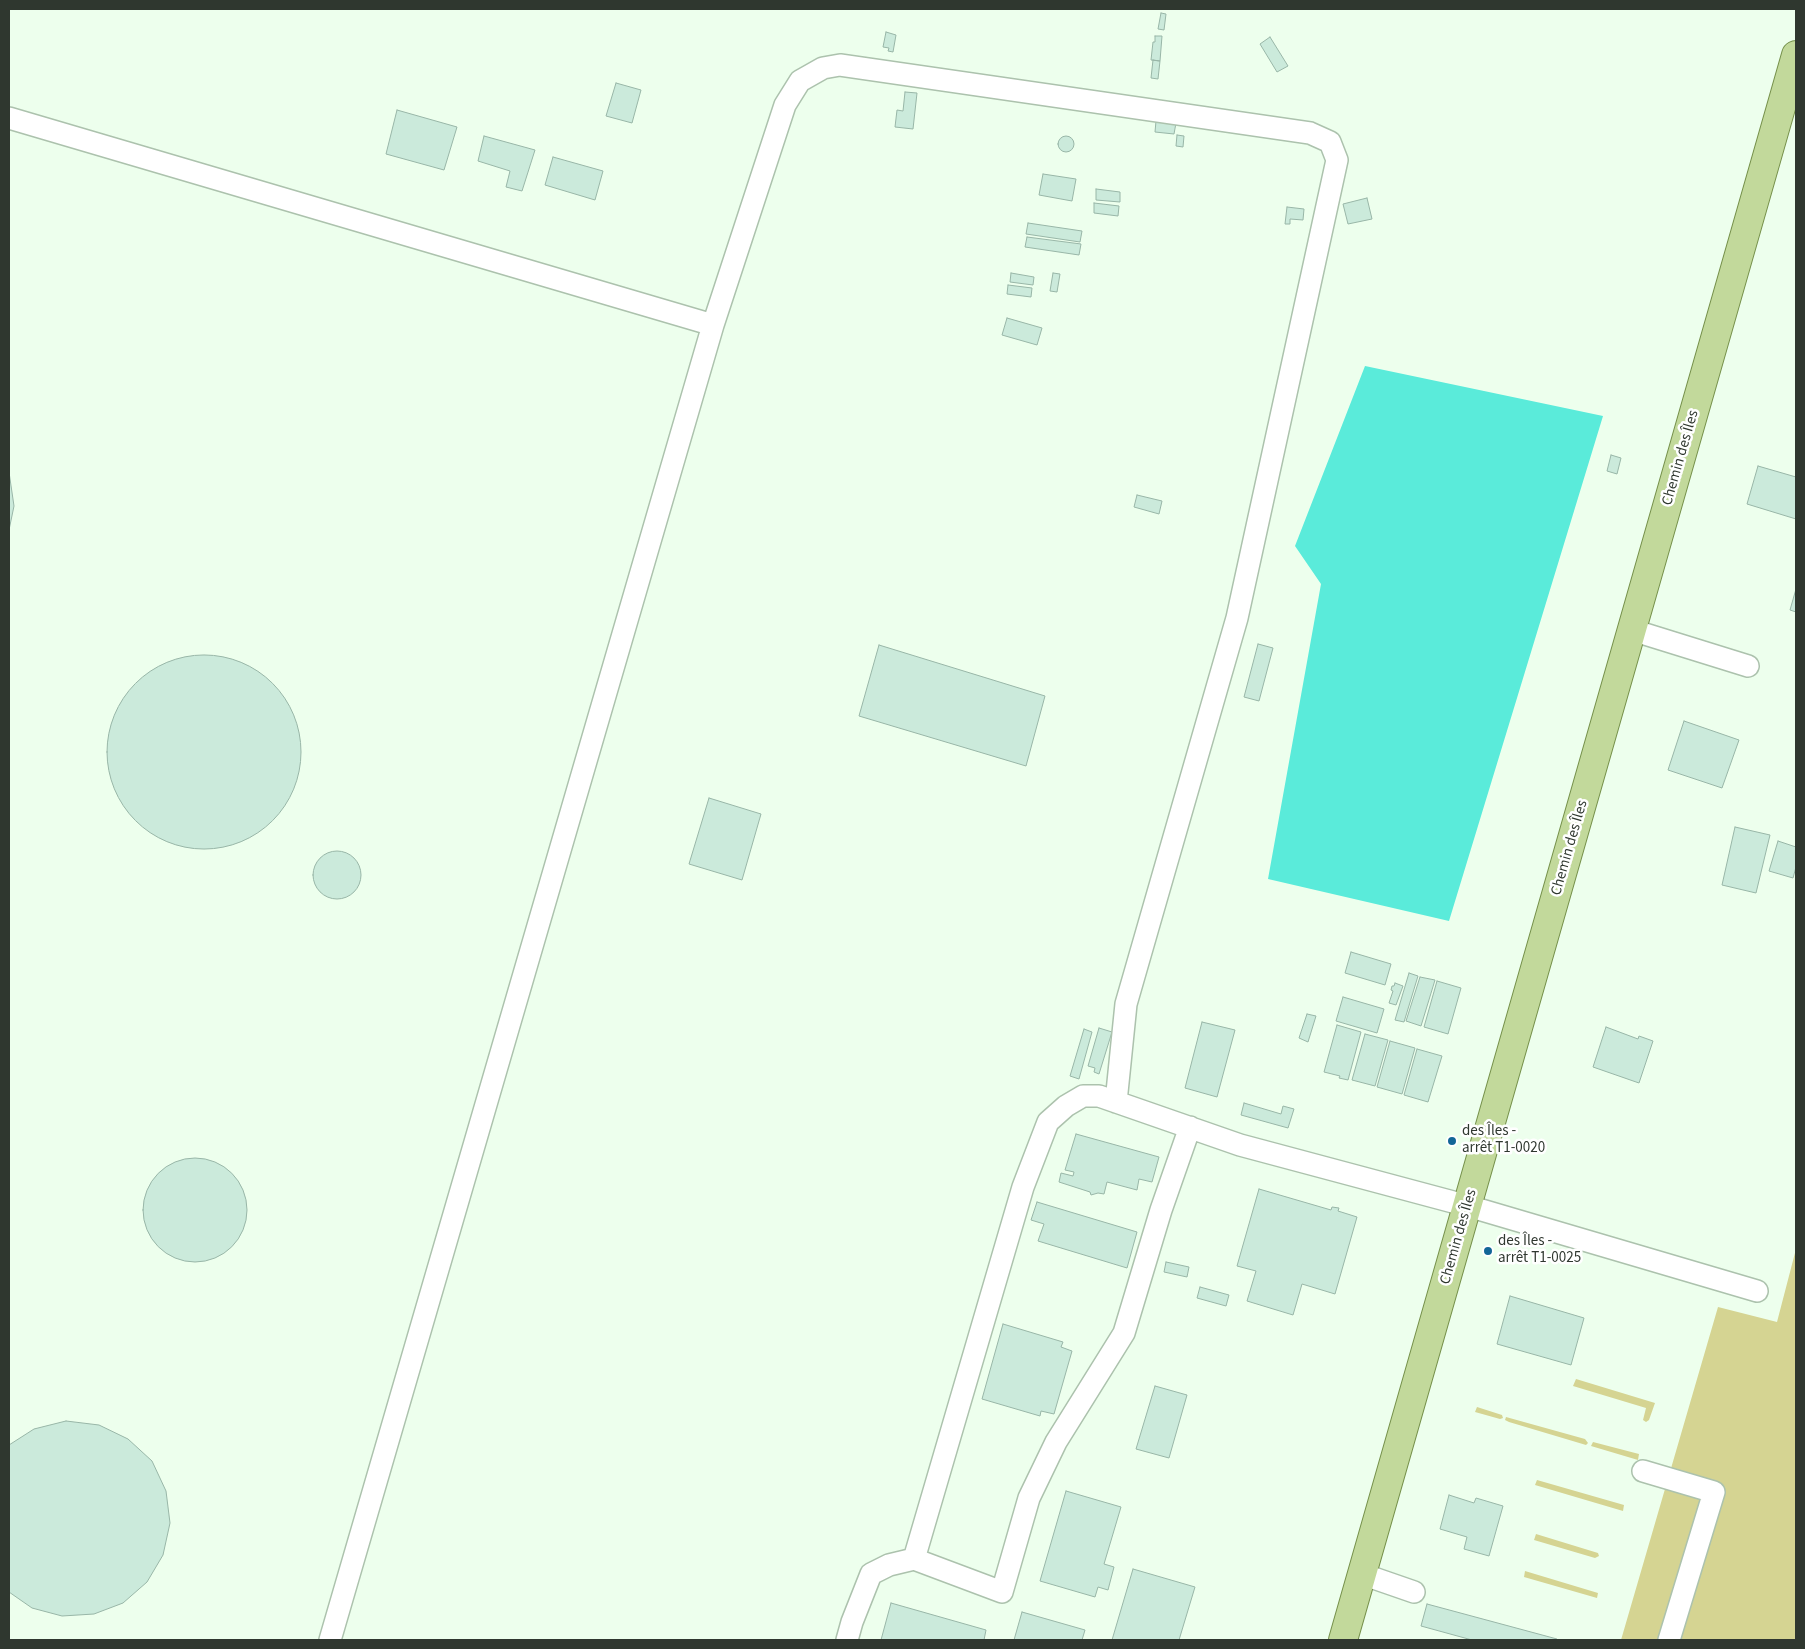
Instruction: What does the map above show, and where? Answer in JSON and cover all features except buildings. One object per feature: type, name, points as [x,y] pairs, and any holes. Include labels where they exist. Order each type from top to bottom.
[{"type":"main road","name":"Chemin des Îles","points":[[1343,1640],[1796,54]]},
{"type":"lane","points":[[330,1640],[713,325],[785,105],[800,81],[823,68],[840,65],[1300,131],[1310,133],[1330,142],[1337,160],[1237,618],[1126,1004],[1116,1102]]},
{"type":"lane","points":[[9,118],[713,325]]},
{"type":"lane","points":[[1632,630],[1748,666]]},
{"type":"lane","points":[[914,1559],[1023,1187],[1048,1122],[1066,1106],[1083,1096],[1099,1096],[1240,1144],[1468,1206],[1757,1291]]},
{"type":"lane","points":[[847,1640],[871,1574],[889,1564],[914,1559],[1002,1592],[1029,1498],[1056,1442],[1124,1333],[1162,1210],[1190,1128]]},
{"type":"lane","points":[[1643,1472],[1714,1492],[1669,1640]]},
{"type":"lane","points":[[1362,1574],[1414,1592]]},
{"type":"shaded area","points":[[1796,1249],[1796,1640],[1621,1640],[1718,1307],[1777,1322]]},
{"type":"shaded area","points":[[1576,1379],[1655,1403],[1649,1420],[1646,1422],[1643,1420],[1646,1408],[1573,1386]]},
{"type":"shaded area","points":[[1477,1407],[1502,1415],[1503,1418],[1500,1419],[1475,1412]]},
{"type":"shaded area","points":[[1506,1417],[1585,1439],[1588,1443],[1586,1445],[1509,1422],[1505,1420]]},
{"type":"shaded area","points":[[1593,1442],[1639,1454],[1638,1460],[1591,1446]]},
{"type":"shaded area","points":[[1537,1480],[1624,1505],[1623,1511],[1535,1485]]},
{"type":"shaded area","points":[[1536,1534],[1598,1553],[1599,1556],[1595,1558],[1534,1540]]},
{"type":"shaded area","points":[[1525,1571],[1598,1593],[1597,1598],[1524,1577]]},
{"type":"water","points":[[1365,366],[1603,416],[1449,921],[1268,879],[1321,584],[1295,546]]},
{"type":"place","name":"des Îles - arrêt T1-0020","points":[[1452,1141]]},
{"type":"place","name":"des Îles - arrêt T1-0025","points":[[1488,1251]]}]
